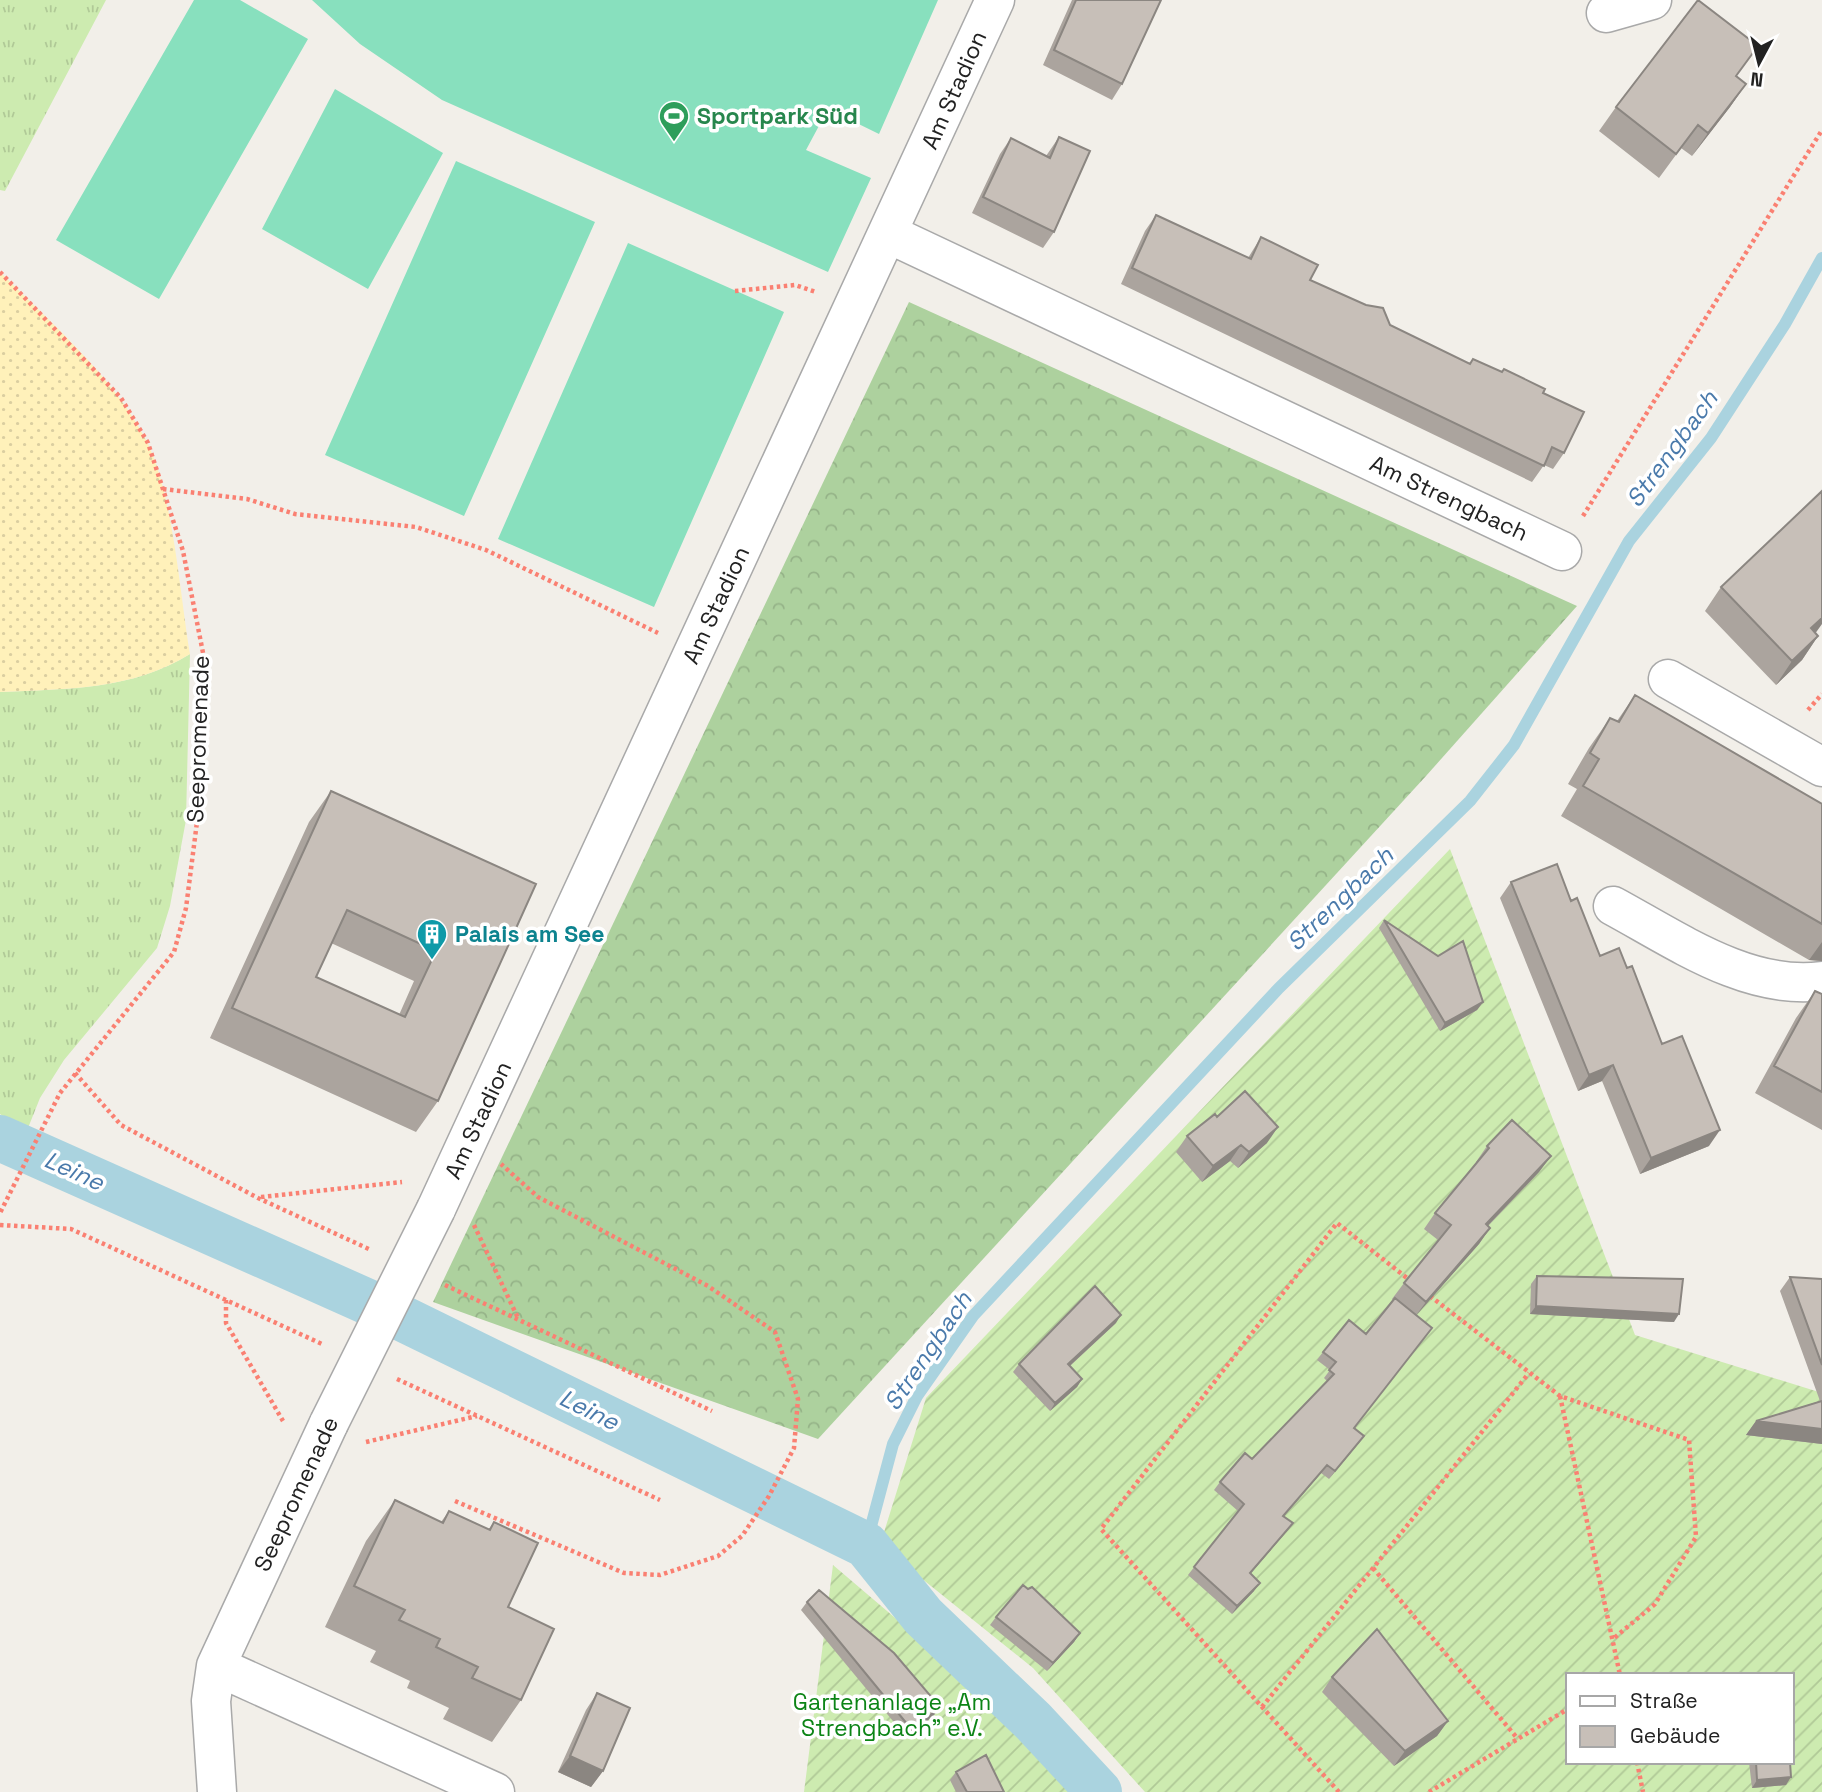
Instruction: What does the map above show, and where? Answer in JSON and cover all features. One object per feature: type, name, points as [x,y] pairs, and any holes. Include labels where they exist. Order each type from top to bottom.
[{"type":"street","name":"Am Stadion","points":[[436,1209],[857,305],[995,0]]},
{"type":"street","points":[[1606,13],[1652,0]]},
{"type":"street","name":"Am Strengbach","points":[[889,234],[1562,551]]},
{"type":"street","points":[[1668,679],[1822,766]]},
{"type":"street","points":[[1613,906],[1728,967],[1800,984],[1822,981]]},
{"type":"street","name":"Seepromenade","points":[[217,1792],[211,1701],[216,1666],[329,1423],[436,1209]]},
{"type":"street","points":[[216,1666],[495,1792]]},
{"type":"path","points":[[1562,551],[1822,130]]},
{"type":"path","name":"Seepromenade","points":[[0,272],[121,398],[148,443],[183,551],[204,659],[197,822],[186,908],[174,952],[60,1093],[0,1213]]},
{"type":"path","points":[[735,290],[795,285],[857,305]]},
{"type":"path","points":[[163,489],[247,499],[295,514],[416,527],[486,550],[695,651]]},
{"type":"path","points":[[455,1501],[624,1573],[660,1575],[718,1556],[742,1536],[769,1496],[794,1448],[798,1399],[775,1332],[708,1286],[538,1197],[471,1137]]},
{"type":"path","points":[[1339,1792],[1101,1529],[1337,1223],[1560,1396],[1689,1440],[1696,1537],[1655,1604],[1613,1639]]},
{"type":"path","points":[[1262,1707],[1529,1373]]},
{"type":"path","points":[[1560,1396],[1620,1673]]},
{"type":"path","points":[[1373,1567],[1518,1739]]},
{"type":"path","points":[[1429,1792],[1566,1710]]},
{"type":"path","points":[[1637,1764],[1643,1792]]},
{"type":"green space","points":[[0,0],[106,0],[5,191],[0,190]]},
{"type":"green space","points":[[194,0],[240,0],[308,39],[159,299],[56,240]]},
{"type":"green space","name":"Sportpark Süd","points":[[312,0],[938,0],[879,134],[828,109],[806,150],[871,178],[828,272],[442,100],[360,44]]},
{"type":"green space","points":[[335,89],[443,153],[368,289],[262,229]]},
{"type":"green space","points":[[456,161],[595,222],[464,516],[325,455]]},
{"type":"green space","points":[[628,243],[784,312],[654,607],[498,539]]},
{"type":"green space","points":[[909,302],[1577,606],[1426,776],[818,1439],[433,1302]]},
{"type":"green space","points":[[190,654],[186,820],[170,906],[157,948],[64,1060],[40,1098],[26,1133],[0,1114],[0,692],[74,688],[122,681],[168,666]]},
{"type":"green space","points":[[1450,849],[1635,1335],[1822,1393],[1822,1792],[1145,1792],[1033,1668],[880,1545],[926,1398]]},
{"type":"green space","name":"Gartenanlage „Am Strengbach” e.V.","points":[[833,1565],[988,1697],[1076,1792],[804,1792]]},
{"type":"sand","points":[[0,272],[99,372],[132,416],[146,440],[163,487],[169,515],[190,654],[168,666],[145,675],[98,685],[0,692]]},
{"type":"building","points":[[1076,0],[1161,0],[1122,84],[1054,50]]},
{"type":"building","points":[[1698,0],[1758,46],[1736,76],[1746,84],[1708,133],[1698,125],[1676,154],[1616,107]]},
{"type":"building","points":[[1059,137],[1090,151],[1054,232],[983,197],[1011,138],[1050,158]]},
{"type":"building","points":[[1156,215],[1251,259],[1261,237],[1318,265],[1310,280],[1366,305],[1383,308],[1390,325],[1470,364],[1473,359],[1502,372],[1504,369],[1545,389],[1543,393],[1584,412],[1564,453],[1552,447],[1544,466],[1132,268]]},
{"type":"building","points":[[1822,491],[1822,618],[1811,628],[1818,636],[1792,661],[1721,587]]},
{"type":"building","points":[[1635,695],[1822,804],[1822,924],[1583,786],[1599,759],[1590,753],[1610,718],[1619,722]]},
{"type":"building","name":"Palais am See","points":[[331,791],[536,884],[438,1101],[232,1008]],"holes":[[[347,910],[436,951],[405,1017],[316,977]]]},
{"type":"building","points":[[1557,864],[1571,901],[1577,898],[1600,956],[1619,948],[1627,968],[1632,966],[1662,1044],[1682,1036],[1720,1130],[1651,1158],[1613,1065],[1589,1075],[1511,882]]},
{"type":"building","points":[[1384,920],[1438,956],[1463,941],[1483,1002],[1445,1023]]},
{"type":"building","points":[[1815,991],[1822,994],[1822,1092],[1774,1066]]},
{"type":"building","points":[[1245,1091],[1278,1127],[1249,1152],[1241,1145],[1213,1166],[1187,1136],[1215,1114],[1217,1117]]},
{"type":"building","points":[[1512,1120],[1551,1156],[1486,1224],[1490,1228],[1426,1302],[1404,1283],[1451,1225],[1435,1213],[1489,1148],[1487,1146]]},
{"type":"building","points":[[1537,1276],[1683,1279],[1679,1314],[1536,1306]]},
{"type":"building","points":[[1790,1277],[1822,1279],[1822,1365]]},
{"type":"building","points":[[1095,1286],[1121,1315],[1068,1364],[1082,1379],[1055,1403],[1019,1364]]},
{"type":"building","points":[[1395,1298],[1432,1328],[1354,1428],[1364,1436],[1335,1471],[1327,1465],[1283,1516],[1293,1523],[1250,1573],[1260,1583],[1237,1606],[1194,1567],[1244,1504],[1220,1482],[1245,1453],[1252,1459],[1334,1374],[1329,1370],[1336,1362],[1323,1352],[1349,1320],[1366,1334]]},
{"type":"building","points":[[1822,1401],[1822,1429],[1756,1421]]},
{"type":"building","points":[[395,1500],[443,1523],[449,1511],[490,1530],[494,1522],[538,1543],[508,1607],[554,1629],[521,1700],[472,1678],[478,1667],[436,1647],[440,1639],[399,1620],[405,1610],[354,1586]]},
{"type":"building","points":[[1023,1585],[1028,1589],[1032,1587],[1080,1633],[1053,1663],[996,1617]]},
{"type":"building","points":[[819,1590],[894,1653],[940,1707],[912,1730],[807,1602]]},
{"type":"building","points":[[1377,1629],[1448,1721],[1405,1751],[1332,1677]]},
{"type":"building","points":[[597,1693],[630,1708],[603,1771],[570,1756]]},
{"type":"building","points":[[986,1755],[1004,1792],[967,1792],[956,1772]]},
{"type":"building","points":[[1756,1764],[1790,1764],[1791,1777],[1757,1780]]},
{"type":"waterway","name":"Strengbach","points":[[866,1545],[893,1444],[917,1396],[973,1316],[1279,988],[1470,801],[1514,745],[1629,541],[1711,438],[1785,324],[1822,258]]},
{"type":"waterway","name":"Leine","points":[[0,1138],[377,1306],[866,1545],[923,1616],[1033,1721],[1099,1792]]},
{"type":"place","name":"Sportpark Süd","points":[[674,143]]},
{"type":"place","name":"Palais am See","points":[[432,961]]}]
